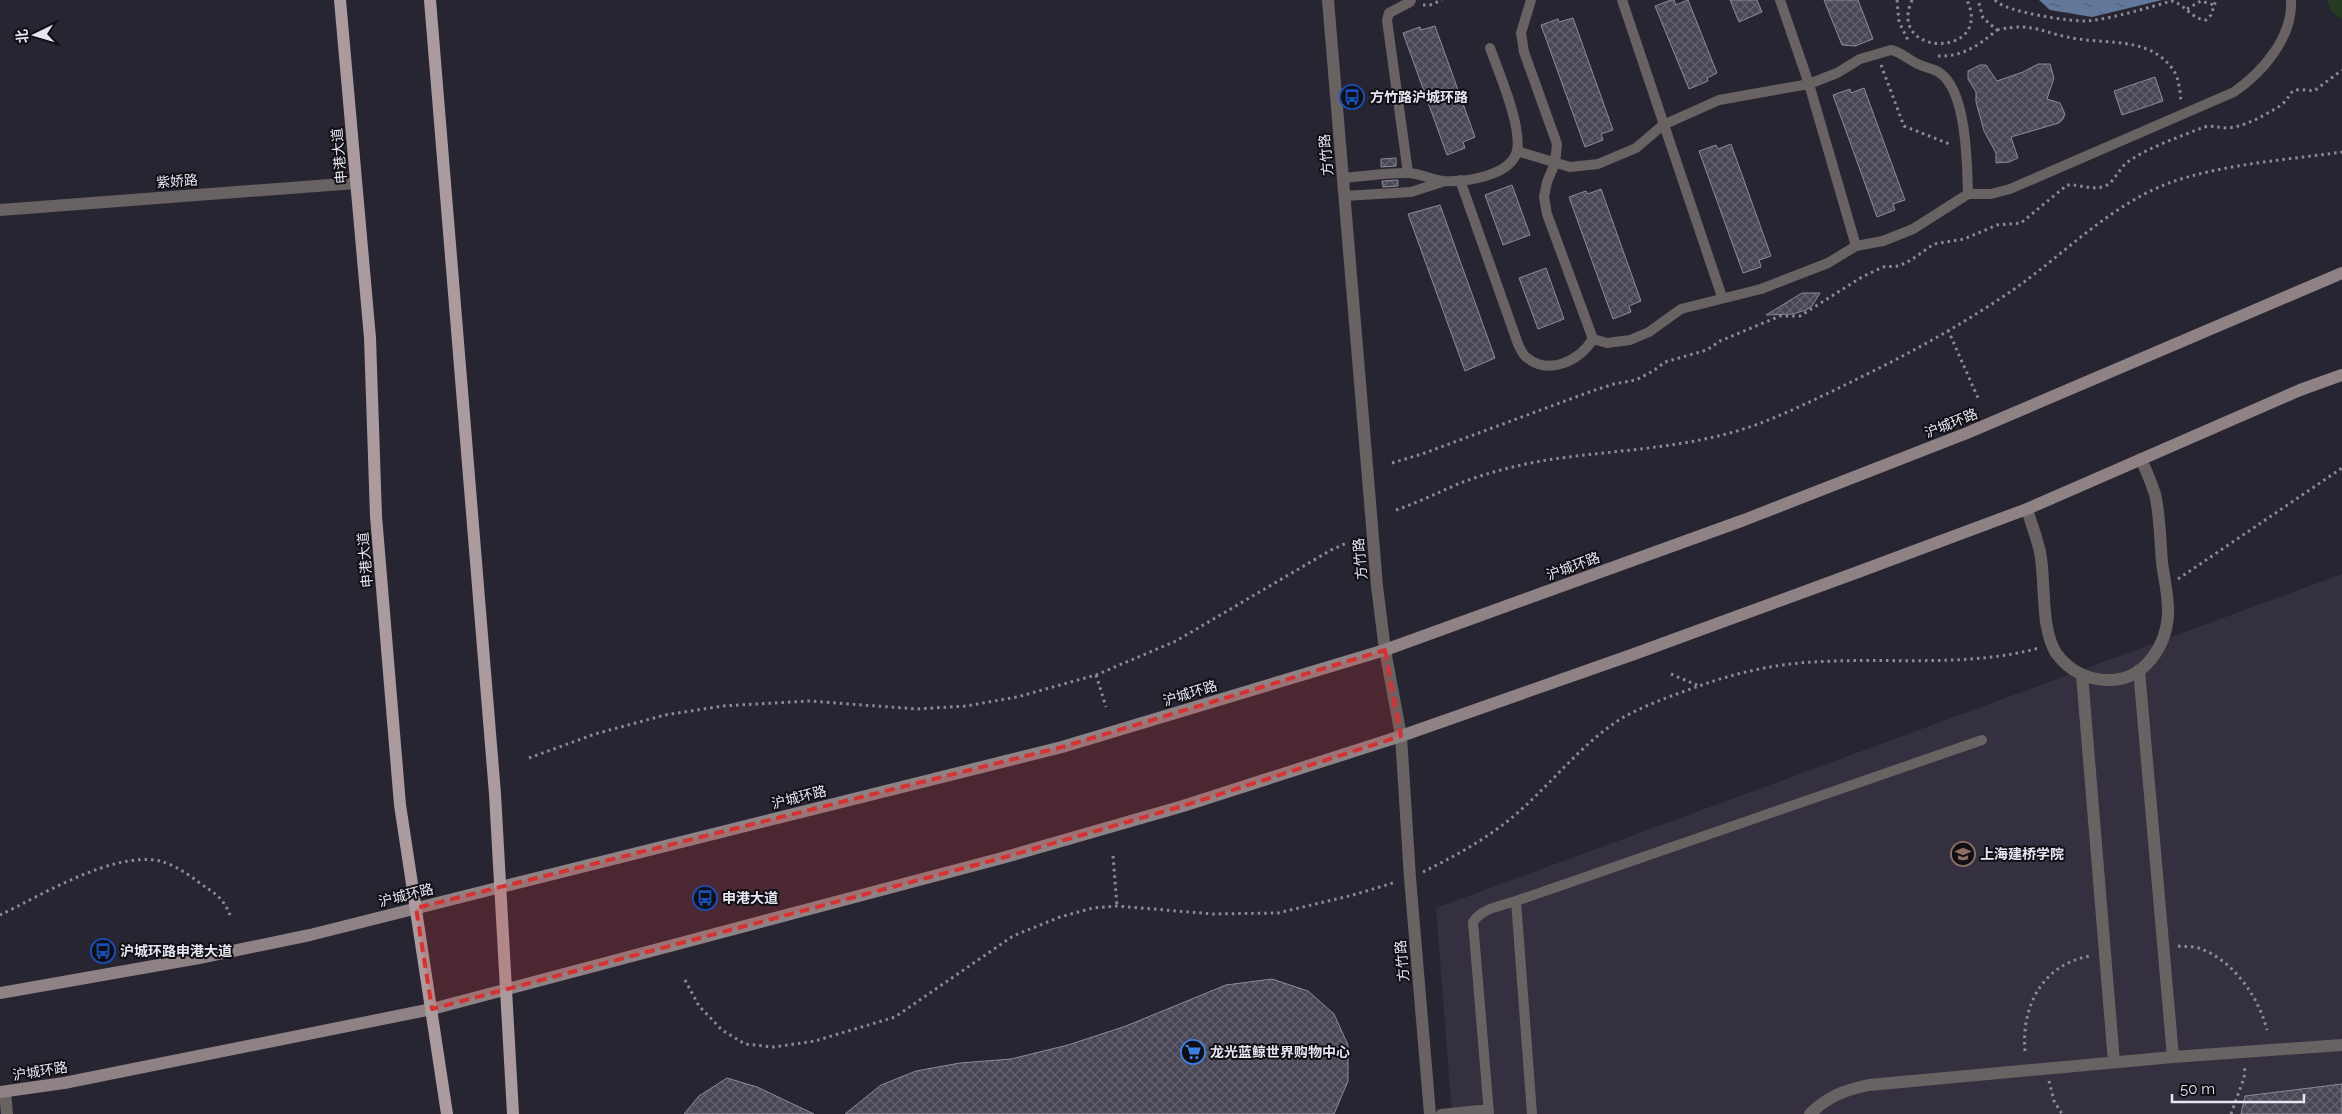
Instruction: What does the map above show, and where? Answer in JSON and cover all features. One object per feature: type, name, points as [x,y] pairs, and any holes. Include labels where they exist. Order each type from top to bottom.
[{"type":"main road","name":"申港大道","points":[[340,0],[370,338],[377,525],[400,805],[447,1114]]},
{"type":"main road","points":[[430,0],[495,794],[513,1114]]},
{"type":"main road","name":"沪城环路","points":[[0,993],[199,958],[310,935],[1062,747],[1385,650],[1744,520],[1967,433],[2342,273]]},
{"type":"main road","name":"沪城环路","points":[[3,1092],[64,1083],[432,1009],[1002,858],[1183,806],[1401,736],[1637,653],[2027,509],[2300,390],[2342,375]]},
{"type":"street","name":"方竹路","points":[[1328,0],[1377,586],[1385,650],[1401,736],[1410,878],[1430,1114]]},
{"type":"street","name":"紫娇路","points":[[0,210],[356,183]]},
{"type":"street","points":[[2027,509],[2040,553],[2048,634],[2056,652],[2068,666],[2082,675],[2097,680],[2113,680],[2128,676],[2139,670],[2154,657],[2162,643],[2168,613],[2155,495],[2141,459]]},
{"type":"street","points":[[2139,670],[2173,1057]]},
{"type":"street","points":[[2082,675],[2114,1062]]},
{"type":"street","points":[[1810,1114],[1828,1098],[1846,1090],[1869,1085],[2114,1062],[2342,1044]]},
{"type":"street","points":[[3,1092],[7,1114]]},
{"type":"lane","points":[[1531,0],[1521,33],[1524,52],[1557,144],[1555,163],[1547,182],[1544,197],[1547,214],[1593,339]]},
{"type":"lane","points":[[1622,0],[1722,297]]},
{"type":"lane","points":[[1780,0],[1809,84],[1856,246]]},
{"type":"lane","points":[[1593,339],[1607,343],[1630,340],[1649,332],[1682,309],[1722,297],[1747,293],[1828,263],[1856,246],[1882,241],[1913,229],[1968,194],[1991,194],[2010,189],[2234,92],[2248,82],[2275,50],[2288,27],[2291,0]]},
{"type":"lane","points":[[1408,173],[1387,20],[1389,13],[1411,1]]},
{"type":"lane","points":[[1344,196],[1410,192],[1445,181],[1489,175],[1509,164],[1516,151],[1516,130],[1490,48]]},
{"type":"lane","points":[[1516,151],[1570,167],[1598,164],[1636,148],[1663,125],[1720,100],[1809,84],[1837,73],[1860,59],[1891,50],[1898,51],[1921,66],[1940,73],[1948,82],[1960,108],[1966,150],[1968,194]]},
{"type":"lane","points":[[1343,178],[1408,173],[1445,181]]},
{"type":"lane","points":[[1460,180],[1518,344],[1525,357],[1540,364],[1554,365],[1567,363],[1578,357],[1593,339]]},
{"type":"lane","points":[[1441,1114],[1489,1112],[1473,922],[1478,916],[1484,912],[1982,740]]},
{"type":"lane","points":[[1516,902],[1532,1114]]},
{"type":"path","points":[[1411,1],[1430,5],[1442,0]]},
{"type":"path","points":[[1897,0],[1899,22],[1907,40],[1912,45]]},
{"type":"path","points":[[1912,0],[1908,15],[1910,25],[1915,34],[1923,40],[1943,45],[1954,42],[1962,36],[1968,27],[1971,17],[1967,0]]},
{"type":"path","points":[[1978,0],[1983,18],[1997,30]]},
{"type":"path","points":[[1995,0],[2005,8],[2017,11],[2088,21],[2172,1],[2187,9],[2192,16],[2206,20],[2211,15],[2216,0]]},
{"type":"path","points":[[2187,9],[2200,1],[2214,5]]},
{"type":"path","points":[[1931,56],[1943,56],[1972,49],[1997,30],[2014,26],[2039,28],[2078,39],[2134,44],[2149,50],[2174,72],[2183,113]]},
{"type":"path","points":[[1877,54],[1904,126],[1966,150]]},
{"type":"path","points":[[1392,462],[1422,454],[1592,391],[1636,380],[1665,362],[1707,350],[1720,341],[1780,316],[1800,316],[1855,281],[1883,267],[1899,266],[1934,244],[1964,239],[1997,225],[2021,223],[2067,184],[2078,184],[2090,188],[2100,188],[2110,184],[2128,161],[2144,153],[2204,126],[2236,127],[2277,108],[2297,88],[2314,91],[2342,70]]},
{"type":"path","points":[[1396,510],[1415,504],[1459,484],[1501,470],[1547,460],[1640,450],[1711,438],[1761,423],[1837,389],[1948,330],[2019,285],[2102,222],[2139,198],[2169,184],[2215,171],[2342,152]]},
{"type":"path","points":[[1948,330],[1978,398]]},
{"type":"path","points":[[2178,579],[2342,468]]},
{"type":"path","points":[[529,758],[595,734],[665,715],[723,706],[809,701],[918,709],[966,706],[1017,697],[1096,674],[1176,641],[1330,550],[1347,543]]},
{"type":"path","points":[[685,980],[699,1006],[722,1030],[745,1044],[774,1047],[815,1040],[896,1017],[1013,936],[1068,915],[1093,908],[1117,906],[1212,914],[1278,913],[1352,895],[1410,878],[1475,846],[1523,808],[1584,747],[1623,718],[1699,686],[1750,670],[1812,662],[1968,660],[2039,648]]},
{"type":"path","points":[[1096,674],[1106,707]]},
{"type":"path","points":[[1671,674],[1699,686]]},
{"type":"path","points":[[1113,856],[1117,906]]},
{"type":"path","points":[[0,915],[113,863],[136,859],[161,861],[191,876],[224,901],[230,915]]},
{"type":"path","points":[[2178,946],[2201,948],[2212,954],[2238,976],[2259,1005],[2267,1030]]},
{"type":"path","points":[[2025,1051],[2024,1034],[2027,1015],[2044,980],[2053,971],[2067,962],[2093,955]]},
{"type":"path","points":[[2231,1114],[2244,1078],[2245,1051]]},
{"type":"path","points":[[2046,1068],[2050,1091],[2062,1114]]},
{"type":"highlighted area","points":[[1385,650],[1401,736],[1183,806],[1002,858],[432,1009],[416,908],[1062,747]]},
{"type":"shaded area","name":"上海建桥学院","points":[[2342,574],[2342,1114],[1452,1114],[1436,908]]},
{"type":"green space","points":[[2327,0],[2342,0],[2342,19],[2332,12]]},
{"type":"water","points":[[2039,0],[2162,0],[2092,17],[2050,10]]},
{"type":"building","points":[[1674,0],[1676,5],[1688,0],[1717,73],[1707,78],[1708,81],[1689,89],[1655,6]]},
{"type":"building","points":[[1730,0],[1757,0],[1762,12],[1739,22]]},
{"type":"building","points":[[1824,0],[1858,0],[1873,39],[1855,46],[1842,45]]},
{"type":"building","points":[[1573,18],[1613,130],[1601,134],[1603,140],[1585,147],[1541,25],[1558,19],[1559,22]]},
{"type":"building","points":[[1435,26],[1475,137],[1463,142],[1465,148],[1447,155],[1403,33],[1420,27],[1421,30]]},
{"type":"building","points":[[2038,64],[2050,64],[2054,78],[2047,99],[2060,103],[2065,114],[2063,119],[2059,123],[2011,137],[2018,158],[2009,162],[1996,163],[1996,153],[1984,131],[1976,102],[1976,92],[1968,79],[1968,71],[1980,65],[1986,65],[1997,81],[2023,72]]},
{"type":"building","points":[[2155,77],[2163,101],[2122,115],[2114,91]]},
{"type":"building","points":[[1864,88],[1905,200],[1893,204],[1895,210],[1877,217],[1833,95],[1850,89],[1851,93]]},
{"type":"building","points":[[1731,144],[1771,256],[1759,260],[1761,267],[1743,273],[1699,151],[1716,145],[1718,149]]},
{"type":"building","points":[[1396,158],[1396,166],[1381,167],[1381,159]]},
{"type":"building","points":[[1398,180],[1398,186],[1383,187],[1382,181]]},
{"type":"building","points":[[1512,185],[1530,235],[1503,245],[1485,195]]},
{"type":"building","points":[[1601,189],[1641,301],[1629,306],[1631,312],[1613,319],[1569,197],[1586,191],[1588,194]]},
{"type":"building","points":[[1440,205],[1495,358],[1465,371],[1408,214]]},
{"type":"building","points":[[1546,268],[1564,319],[1538,329],[1519,278]]},
{"type":"building","points":[[1802,293],[1820,293],[1812,306],[1806,310],[1793,314],[1766,315]]},
{"type":"building","name":"龙光蓝鲸世界购物中心","points":[[1272,979],[1308,991],[1334,1014],[1348,1045],[1348,1081],[1334,1114],[845,1114],[881,1085],[916,1071],[960,1063],[1011,1059],[1068,1045],[1126,1026],[1226,985]]},
{"type":"building","points":[[727,1078],[757,1087],[814,1114],[684,1114],[699,1096]]},
{"type":"building","points":[[2342,1084],[2342,1114],[2241,1114],[2245,1096]]},
{"type":"place","name":"方竹路沪城环路","points":[[1352,97]]},
{"type":"place","name":"上海建桥学院","points":[[1963,854]]},
{"type":"place","name":"申港大道","points":[[705,898]]},
{"type":"place","name":"沪城环路申港大道","points":[[103,951]]},
{"type":"place","name":"龙光蓝鲸世界购物中心","points":[[1193,1052]]}]
